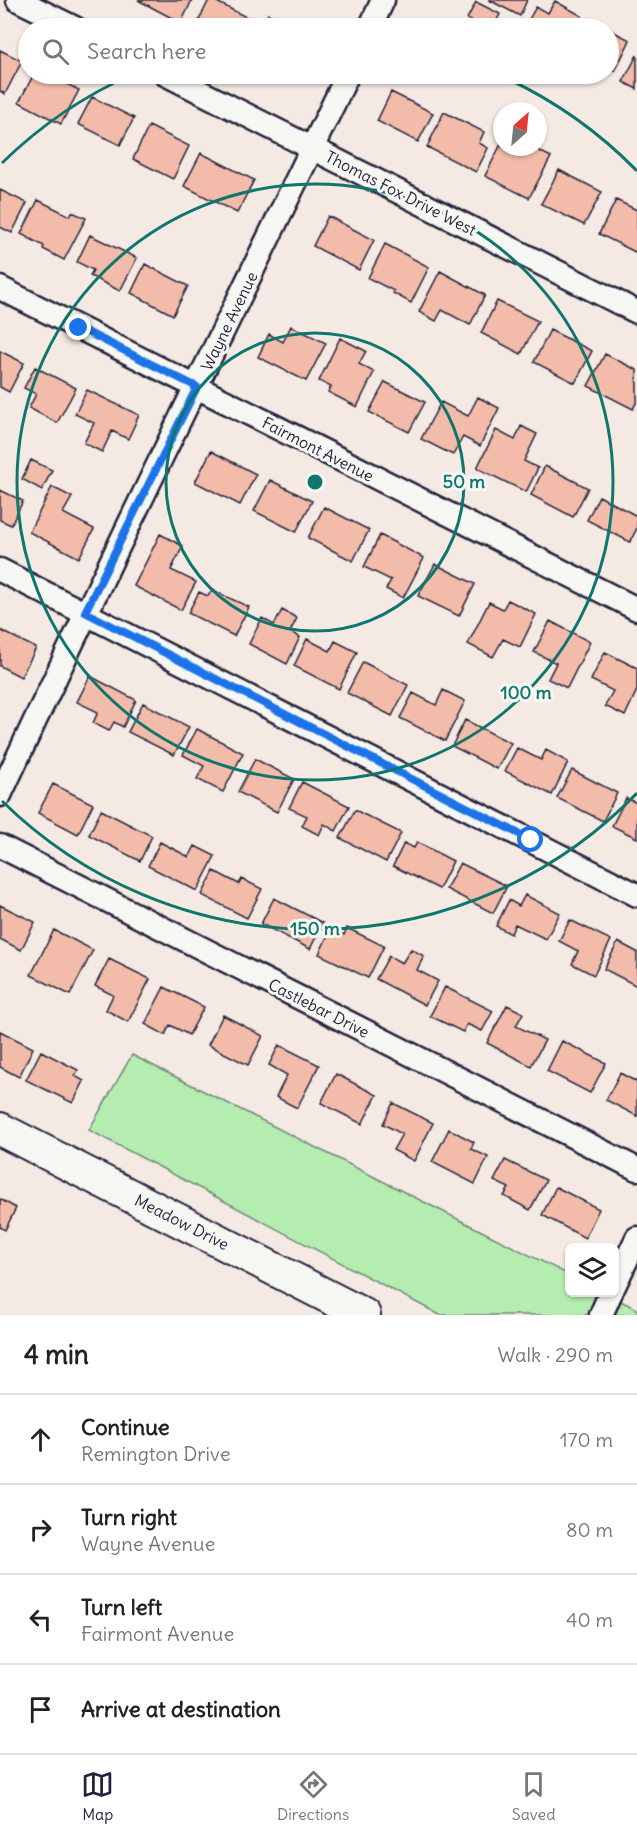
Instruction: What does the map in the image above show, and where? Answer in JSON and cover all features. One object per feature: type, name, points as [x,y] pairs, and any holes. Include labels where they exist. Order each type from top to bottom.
[{"type":"street","points":[[18,0],[55,18]]},
{"type":"street","points":[[375,18],[383,0]]},
{"type":"street","name":"Thomas Fox Drive West","points":[[185,84],[637,312]]},
{"type":"street","name":"Wayne Avenue","points":[[0,795],[85,612],[343,84]]},
{"type":"street","name":"Fairmont Avenue","points":[[0,288],[637,609]]},
{"type":"street","points":[[0,570],[637,895]]},
{"type":"street","name":"Castlebar Drive","points":[[0,846],[637,1169]]},
{"type":"street","name":"Meadow Drive","points":[[0,1129],[364,1315]]},
{"type":"street","points":[[619,1277],[637,1238]]},
{"type":"street","points":[[601,1315],[609,1297]]},
{"type":"green space","points":[[132,1055],[565,1273],[565,1297],[612,1297],[637,1309],[637,1315],[440,1315],[89,1130]]},
{"type":"building","points":[[138,0],[192,0],[183,18],[172,18]]},
{"type":"building","points":[[209,0],[213,0],[248,18],[200,18]]},
{"type":"building","points":[[489,0],[527,0],[520,16]]},
{"type":"building","points":[[555,1],[582,16],[581,18],[530,18],[536,7],[548,13]]},
{"type":"building","points":[[476,2],[500,14],[498,18],[468,18]]},
{"type":"building","points":[[619,34],[630,40],[619,63]]},
{"type":"building","points":[[0,50],[18,59],[18,69],[5,94],[0,91]]},
{"type":"building","points":[[637,55],[637,89],[623,82]]},
{"type":"building","points":[[29,84],[67,84],[79,90],[61,124],[19,102]]},
{"type":"building","points":[[391,92],[433,113],[418,142],[377,121]]},
{"type":"building","points":[[92,97],[134,118],[120,145],[78,124]]},
{"type":"building","points":[[444,112],[484,132],[479,143],[488,148],[476,172],[427,147]]},
{"type":"building","points":[[149,126],[189,146],[173,179],[133,159]]},
{"type":"building","points":[[201,153],[254,180],[237,213],[184,186]]},
{"type":"building","points":[[547,155],[551,157],[529,198],[485,176],[495,156]]},
{"type":"building","points":[[559,170],[602,192],[584,225],[541,204]]},
{"type":"building","points":[[0,190],[27,203],[12,233],[0,227]]},
{"type":"building","points":[[38,200],[70,216],[72,212],[86,218],[64,260],[21,234]]},
{"type":"building","points":[[616,200],[637,210],[637,253],[599,234]]},
{"type":"building","points":[[328,216],[374,240],[359,270],[313,246]]},
{"type":"building","points":[[90,235],[137,258],[120,291],[90,276],[93,270],[77,262]]},
{"type":"building","points":[[385,244],[429,267],[411,303],[393,293],[394,291],[368,278]]},
{"type":"building","points":[[145,264],[188,286],[173,315],[131,293]]},
{"type":"building","points":[[440,271],[485,295],[470,325],[442,310],[436,321],[419,312]]},
{"type":"building","points":[[497,301],[538,321],[521,354],[481,333]]},
{"type":"building","points":[[291,326],[326,343],[306,381],[258,357],[269,334],[283,342]]},
{"type":"building","points":[[550,330],[592,351],[575,383],[534,362]]},
{"type":"building","points":[[340,338],[366,351],[359,364],[374,372],[357,407],[328,392],[331,387],[319,381]]},
{"type":"building","points":[[0,351],[24,363],[9,392],[0,387]]},
{"type":"building","points":[[605,354],[637,370],[637,401],[633,409],[588,386]]},
{"type":"building","points":[[35,367],[76,388],[57,423],[29,408],[36,394],[24,388]]},
{"type":"building","points":[[385,382],[425,402],[409,432],[369,412]]},
{"type":"building","points":[[87,390],[139,415],[128,439],[112,431],[102,452],[84,443],[94,423],[75,414]]},
{"type":"building","points":[[478,397],[499,408],[480,446],[463,437],[453,455],[421,439],[441,402],[468,416]]},
{"type":"building","points":[[521,426],[537,434],[524,461],[538,468],[526,492],[477,468],[496,430],[515,440]]},
{"type":"building","points":[[211,451],[256,474],[240,505],[195,482]]},
{"type":"building","points":[[31,460],[52,470],[42,490],[22,479]]},
{"type":"building","points":[[545,466],[588,488],[573,517],[531,495]]},
{"type":"building","points":[[270,480],[312,501],[296,532],[254,511]]},
{"type":"building","points":[[52,487],[72,497],[63,513],[94,529],[79,558],[29,532]]},
{"type":"building","points":[[0,490],[23,501],[11,525],[0,520]]},
{"type":"building","points":[[599,496],[637,516],[637,528],[630,542],[587,520]]},
{"type":"building","points":[[324,507],[369,530],[353,561],[308,538]]},
{"type":"building","points":[[160,534],[183,546],[171,570],[196,582],[181,610],[134,586]]},
{"type":"building","points":[[380,535],[424,558],[403,598],[386,589],[391,580],[364,567]]},
{"type":"building","points":[[435,564],[475,584],[459,616],[418,596]]},
{"type":"building","points":[[212,590],[249,607],[234,636],[188,613],[199,592],[208,596]]},
{"type":"building","points":[[508,600],[536,614],[520,647],[503,639],[493,657],[468,644],[489,602],[503,609]]},
{"type":"building","points":[[282,610],[297,618],[290,632],[300,637],[287,664],[249,644],[262,618],[274,625]]},
{"type":"building","points":[[550,621],[590,642],[567,688],[548,679],[556,663],[534,652]]},
{"type":"building","points":[[0,630],[36,648],[21,677],[0,666]]},
{"type":"building","points":[[307,639],[330,651],[335,641],[357,652],[339,689],[294,666]]},
{"type":"building","points":[[605,652],[637,668],[637,690],[625,716],[605,706],[613,691],[591,680]]},
{"type":"building","points":[[363,662],[408,685],[392,716],[347,693]]},
{"type":"building","points":[[90,676],[136,700],[123,727],[114,722],[109,731],[93,723],[98,712],[77,702]]},
{"type":"building","points":[[443,690],[465,701],[445,741],[400,718],[413,693],[436,705]]},
{"type":"building","points":[[143,703],[189,727],[174,755],[128,732]]},
{"type":"building","points":[[465,720],[511,743],[497,769],[452,746]]},
{"type":"building","points":[[197,729],[243,753],[223,792],[197,779],[204,766],[183,755]]},
{"type":"building","points":[[517,748],[541,760],[546,750],[568,762],[552,795],[505,771]]},
{"type":"building","points":[[255,759],[294,779],[277,812],[238,792]]},
{"type":"building","points":[[572,770],[617,793],[603,821],[557,798]]},
{"type":"building","points":[[302,782],[349,806],[336,831],[324,824],[319,835],[302,826],[307,816],[289,808]]},
{"type":"building","points":[[53,784],[93,804],[78,834],[38,813]]},
{"type":"building","points":[[626,798],[637,803],[637,838],[612,826]]},
{"type":"building","points":[[101,810],[152,836],[140,861],[89,835]]},
{"type":"building","points":[[355,810],[401,833],[386,862],[340,838]]},
{"type":"building","points":[[160,842],[189,857],[195,846],[215,856],[197,891],[148,866]]},
{"type":"building","points":[[417,842],[453,861],[439,889],[393,866],[404,843],[414,848]]},
{"type":"building","points":[[460,863],[507,886],[493,913],[446,889]]},
{"type":"building","points":[[214,871],[239,884],[242,879],[262,889],[247,918],[202,895]]},
{"type":"building","points":[[525,895],[560,913],[546,939],[515,924],[511,934],[496,926],[509,900],[519,906]]},
{"type":"building","points":[[274,898],[323,923],[310,949],[261,924]]},
{"type":"building","points":[[0,905],[35,922],[21,950],[0,939]]},
{"type":"building","points":[[570,920],[611,940],[594,975],[572,964],[578,951],[559,941]]},
{"type":"building","points":[[347,928],[384,946],[368,978],[319,954],[331,929],[344,935]]},
{"type":"building","points":[[54,930],[93,950],[70,995],[31,975]]},
{"type":"building","points":[[618,942],[637,952],[637,986],[604,969]]},
{"type":"building","points":[[411,949],[424,956],[417,970],[438,981],[425,1005],[376,979],[389,956],[402,963]]},
{"type":"building","points":[[109,959],[150,979],[128,1022],[106,1010],[113,995],[95,986]]},
{"type":"building","points":[[164,987],[204,1007],[189,1035],[170,1025],[165,1035],[145,1024]]},
{"type":"building","points":[[445,987],[493,1011],[482,1031],[467,1024],[463,1032],[430,1016]]},
{"type":"building","points":[[507,1005],[523,1013],[516,1026],[545,1040],[531,1066],[487,1043]]},
{"type":"building","points":[[223,1015],[263,1036],[248,1065],[208,1045]]},
{"type":"building","points":[[0,1031],[33,1048],[19,1077],[0,1067]]},
{"type":"building","points":[[562,1041],[606,1063],[590,1093],[547,1071]]},
{"type":"building","points":[[279,1045],[319,1065],[297,1108],[276,1097],[287,1075],[269,1065]]},
{"type":"building","points":[[41,1051],[78,1070],[75,1076],[84,1081],[73,1103],[26,1080]]},
{"type":"building","points":[[620,1073],[637,1082],[637,1116],[606,1100]]},
{"type":"building","points":[[336,1074],[377,1095],[362,1124],[321,1103]]},
{"type":"building","points":[[393,1103],[433,1123],[414,1161],[393,1150],[402,1134],[383,1124]]},
{"type":"building","points":[[449,1129],[474,1142],[471,1149],[488,1157],[475,1184],[432,1162]]},
{"type":"building","points":[[505,1160],[546,1180],[530,1210],[504,1196],[509,1188],[494,1181]]},
{"type":"building","points":[[556,1187],[599,1209],[585,1238],[542,1215]]},
{"type":"building","points":[[0,1199],[16,1208],[5,1230],[0,1227]]},
{"type":"route","points":[[79,328],[197,387],[85,612],[531,840]]}]
